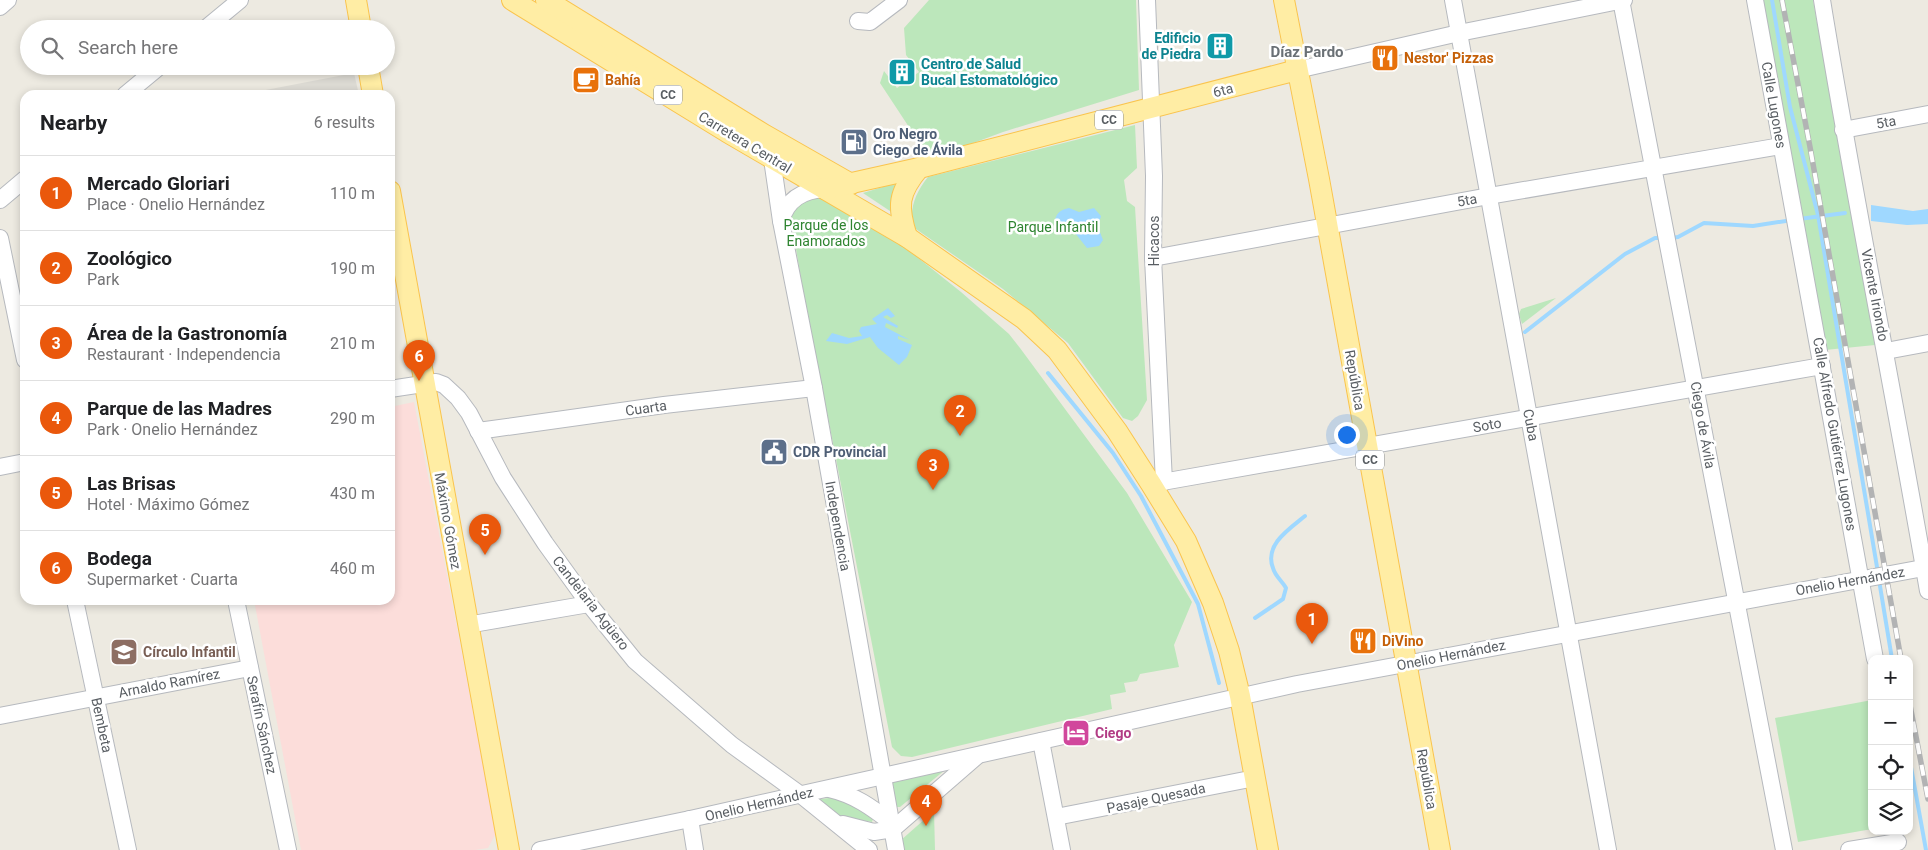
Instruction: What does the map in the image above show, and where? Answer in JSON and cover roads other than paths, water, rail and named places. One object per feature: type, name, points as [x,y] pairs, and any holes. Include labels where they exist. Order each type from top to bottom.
[{"type":"main road","points":[[356,0],[359,20]]},
{"type":"main road","name":"Carretera Central","points":[[512,0],[776,151],[851,184]]},
{"type":"main road","name":"Carretera Central","points":[[546,0],[776,151],[825,189]]},
{"type":"main road","name":"República","points":[[1284,0],[1440,850]]},
{"type":"main road","name":"6ta","points":[[825,189],[920,168],[1297,70]]},
{"type":"main road","points":[[370,75],[372,90]]},
{"type":"main road","points":[[907,237],[901,219],[902,197],[905,185],[920,168]]},
{"type":"main road","name":"CC","points":[[825,189],[907,237],[1024,319],[1056,350],[1158,483],[1213,603],[1229,651],[1240,696],[1268,850]]},
{"type":"main road","name":"Máximo Gómez","points":[[395,220],[508,850]]},
{"type":"street","points":[[0,7],[8,0]]},
{"type":"street","points":[[216,20],[240,0]]},
{"type":"street","points":[[858,21],[870,22],[899,0]]},
{"type":"street","name":"Hicacos","points":[[1147,0],[1154,176],[1153,258],[1158,483]]},
{"type":"street","name":"Cuba","points":[[1453,0],[1568,633],[1578,677],[1608,850]]},
{"type":"street","name":"6ta","points":[[1297,70],[1459,33],[1622,0]]},
{"type":"street","name":"Ciego de Ávila","points":[[1622,0],[1784,850]]},
{"type":"street","name":"Calle Lugones","points":[[1755,0],[1793,210]]},
{"type":"street","name":"Vicente Iriondo","points":[[1822,0],[1843,130],[1926,567],[1928,591]]},
{"type":"street","points":[[131,90],[149,75]]},
{"type":"street","name":"5ta","points":[[1843,130],[1928,114]]},
{"type":"street","name":"5ta","points":[[1153,258],[1489,196],[1782,146]]},
{"type":"street","name":"Independencia","points":[[776,151],[781,221],[814,388],[896,850]]},
{"type":"street","points":[[0,200],[20,183]]},
{"type":"street","points":[[781,221],[784,209],[795,197],[810,190],[825,189]]},
{"type":"street","name":"Calle Alfredo Gutiérrez Lugones","points":[[1793,210],[1822,366],[1870,576],[1875,655]]},
{"type":"street","points":[[0,238],[20,336]]},
{"type":"street","points":[[1886,351],[1928,343]]},
{"type":"street","name":"Soto","points":[[1158,483],[1822,366]]},
{"type":"street","points":[[395,388],[423,382]]},
{"type":"street","name":"Candelaria Agüero","points":[[423,382],[436,382],[451,392],[469,413],[503,478],[545,543],[589,604],[635,661],[732,746],[801,794],[869,850]]},
{"type":"street","name":"Cuarta","points":[[478,431],[814,388]]},
{"type":"street","points":[[0,467],[20,463]]},
{"type":"street","name":"Onelio Hernández","points":[[540,850],[690,820],[1240,696],[1870,576],[1926,567]]},
{"type":"street","points":[[467,625],[589,604]]},
{"type":"street","name":"Bembeta","points":[[76,605],[128,850]]},
{"type":"street","name":"Serafín Sánchez","points":[[237,605],[288,850]]},
{"type":"street","name":"Arnaldo Ramírez","points":[[0,716],[250,668]]},
{"type":"street","points":[[1041,740],[1062,850]]},
{"type":"street","name":"Onelio Hernández","points":[[892,826],[977,756]]},
{"type":"street","name":"Pasaje Quesada","points":[[1056,817],[1255,778]]},
{"type":"street","points":[[826,788],[854,796],[867,803],[892,826],[874,832],[836,822]]},
{"type":"street","points":[[690,820],[695,850]]},
{"type":"street","points":[[1849,850],[1898,842]]},
{"type":"water","points":[[1871,205],[1913,211],[1928,209],[1928,224],[1907,225],[1871,221]]},
{"type":"water","points":[[1069,208],[1079,212],[1094,208],[1101,216],[1098,227],[1103,240],[1099,246],[1087,248],[1075,233],[1061,232],[1055,220],[1056,217],[1060,212]]},
{"type":"water","points":[[888,308],[895,316],[891,318],[887,315],[883,317],[898,326],[897,328],[886,323],[885,327],[910,340],[898,336],[898,339],[912,345],[907,357],[899,365],[878,348],[870,337],[847,344],[826,341],[832,333],[849,338],[862,336],[859,331],[861,327],[877,324],[872,319]]},
{"type":"waterway","points":[[1772,0],[1790,107],[1818,215],[1878,573]]},
{"type":"waterway","points":[[1799,219],[1845,213]]},
{"type":"waterway","points":[[1671,238],[1678,237],[1704,223],[1753,226],[1792,220]]},
{"type":"waterway","points":[[1525,332],[1625,254],[1655,238],[1662,238]]},
{"type":"waterway","points":[[1048,373],[1113,453],[1141,496],[1198,604],[1219,683]]},
{"type":"waterway","points":[[1255,618],[1283,599],[1286,588],[1274,571],[1271,560],[1272,552],[1285,532],[1305,516]]},
{"type":"waterway","points":[[1879,580],[1891,655]]},
{"type":"waterway","points":[[1913,778],[1926,850]]},
{"type":"railway","points":[[1782,0],[1900,655]]},
{"type":"railway","points":[[1913,721],[1928,799]]},
{"type":"place","name":"Edificio de Piedra","points":[[1220,46]]},
{"type":"place","name":"Nestor' Pizzas","points":[[1385,58]]},
{"type":"place","name":"Centro de Salud Bucal Estomatológico","points":[[902,72]]},
{"type":"place","name":"Bahía","points":[[586,80]]},
{"type":"place","name":"Oro Negro Ciego de Ávila","points":[[854,142]]},
{"type":"place","name":"Bodega","points":[[419,381]]},
{"type":"place","name":"Zoológico","points":[[960,436]]},
{"type":"place","name":"CDR Provincial","points":[[774,452]]},
{"type":"place","name":"Área de la Gastronomía","points":[[933,490]]},
{"type":"place","name":"Las Brisas","points":[[485,555]]},
{"type":"place","name":"DiVino","points":[[1363,641]]},
{"type":"place","name":"Mercado Gloriari","points":[[1312,644]]},
{"type":"place","name":"Círculo Infantil","points":[[124,652]]},
{"type":"place","name":"Ciego","points":[[1076,733]]},
{"type":"place","name":"Parque de las Madres","points":[[926,826]]},
{"type":"district","name":"Díaz Pardo","points":[[1307,52]]},
{"type":"park label","name":"Parque Infantil","points":[[1053,227]]},
{"type":"park label","name":"Parque de los Enamorados","points":[[826,234]]}]
